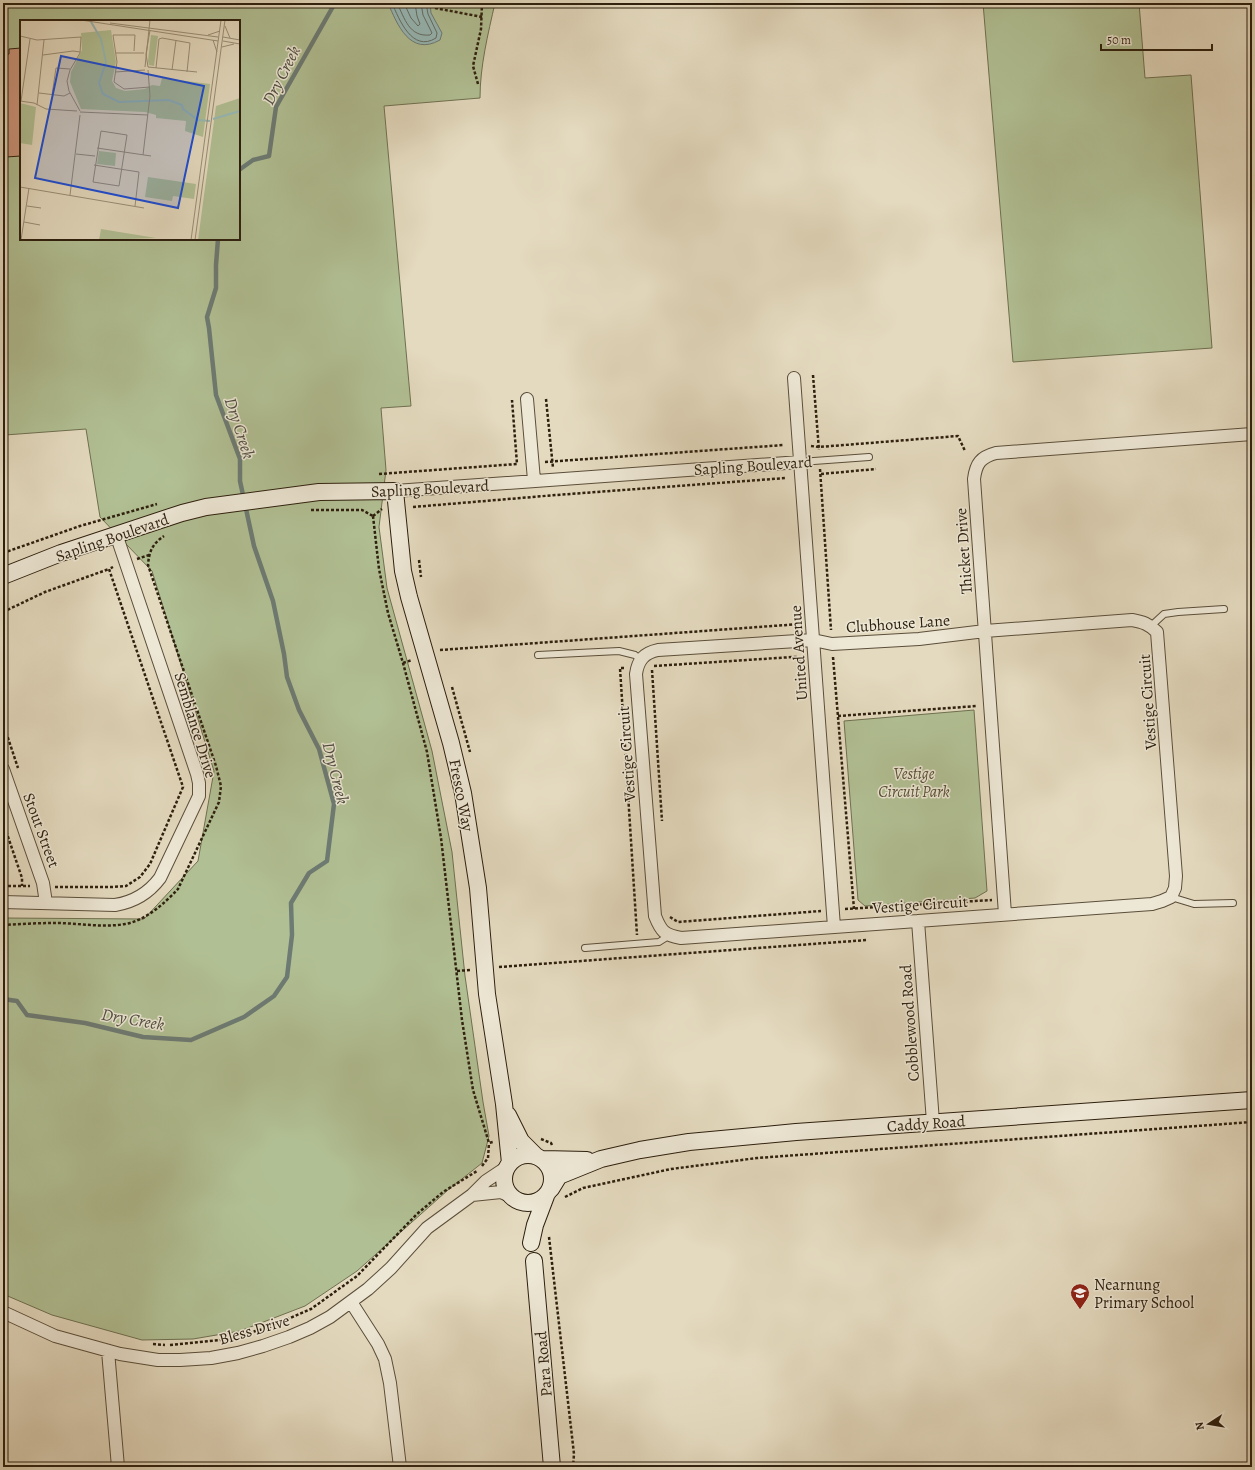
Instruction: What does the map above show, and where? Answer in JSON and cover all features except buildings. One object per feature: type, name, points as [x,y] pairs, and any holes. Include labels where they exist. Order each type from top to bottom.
[{"type":"street","name":"United Avenue","points":[[794,378],[834,926]]},
{"type":"street","points":[[527,399],[534,480]]},
{"type":"street","name":"Thicket Drive","points":[[1005,914],[974,479],[979,462],[987,456],[996,453],[1252,434]]},
{"type":"street","name":"Sapling Boulevard","points":[[3,576],[60,553],[182,513],[206,507],[319,492],[362,492],[490,485],[534,480],[800,462]]},
{"type":"street","name":"Fresco Way","points":[[395,490],[403,571],[415,622],[451,743],[463,793],[478,888],[487,994],[504,1104],[508,1165]]},
{"type":"street","name":"Semblance Drive","points":[[3,902],[115,905],[131,902],[142,896],[155,885],[160,878],[199,796],[199,782],[197,774],[116,534]]},
{"type":"street","points":[[985,631],[1132,620],[1143,622],[1151,626]]},
{"type":"street","name":"Vestige Circuit","points":[[670,935],[681,938],[1152,904],[1171,897],[1175,888],[1174,861],[1158,643],[1157,632],[1151,626]]},
{"type":"street","name":"Clubhouse Lane","points":[[813,640],[832,644],[919,639],[985,631]]},
{"type":"street","points":[[640,660],[645,655],[658,650],[813,640]]},
{"type":"street","name":"Vestige Circuit","points":[[640,660],[636,674],[639,723],[656,920]]},
{"type":"street","name":"Stout Street","points":[[3,769],[44,886],[46,903]]},
{"type":"street","points":[[656,920],[664,932],[670,935]]},
{"type":"street","name":"Cobblewood Road","points":[[918,921],[933,1122]]},
{"type":"street","name":"Caddy Road","points":[[553,1194],[559,1176],[601,1159],[640,1150],[689,1142],[796,1132],[1252,1100]]},
{"type":"street","name":"Fresco Way","points":[[504,1104],[510,1121],[521,1141],[539,1158]]},
{"type":"street","points":[[531,1243],[535,1224],[553,1194],[552,1180],[551,1171],[539,1158],[522,1156],[515,1159],[508,1165],[504,1174],[504,1182],[506,1189],[522,1211],[528,1223],[531,1243],[534,1261]]},
{"type":"street","name":"Caddy Road","points":[[539,1158],[578,1160],[601,1159]]},
{"type":"street","name":"Bless Drive","points":[[3,1312],[55,1336],[120,1354],[158,1360],[180,1360],[210,1358],[238,1353],[290,1337],[330,1317],[377,1282],[427,1228],[472,1195],[486,1181],[508,1165]]},
{"type":"street","points":[[472,1195],[501,1192],[525,1204],[536,1202],[553,1194]]},
{"type":"street","name":"Para Road","points":[[534,1261],[552,1467]]},
{"type":"street","points":[[351,1302],[378,1344],[385,1359],[390,1383],[400,1467]]},
{"type":"street","points":[[108,1351],[118,1467]]},
{"type":"lane","name":"Sapling Boulevard","points":[[800,462],[869,458]]},
{"type":"lane","points":[[1151,626],[1164,614],[1224,609]]},
{"type":"lane","points":[[538,655],[619,651],[635,655],[640,660]]},
{"type":"lane","points":[[1171,897],[1194,904],[1233,903]]},
{"type":"lane","name":"Vestige Circuit","points":[[585,948],[659,942],[670,935]]},
{"type":"path","points":[[478,84],[473,66],[481,29],[482,3]]},
{"type":"path","points":[[435,8],[482,17]]},
{"type":"path","points":[[546,399],[552,462]]},
{"type":"path","points":[[512,400],[517,464]]},
{"type":"path","points":[[799,445],[819,447],[958,436],[965,451]]},
{"type":"path","points":[[378,474],[784,445]]},
{"type":"path","points":[[820,474],[876,469]]},
{"type":"path","points":[[413,507],[564,494],[786,478]]},
{"type":"path","points":[[362,492],[362,510]]},
{"type":"path","points":[[3,553],[80,526],[159,504]]},
{"type":"path","points":[[146,1344],[169,1346],[221,1340],[267,1328],[311,1309],[357,1276],[417,1214],[443,1192],[478,1170],[486,1163],[488,1158],[489,1143],[473,1090],[441,838],[427,752],[404,663],[388,613],[379,569],[373,516],[362,510],[306,509]]},
{"type":"path","points":[[3,925],[55,923],[98,925],[127,924],[150,914],[178,889],[219,802],[221,786],[216,766],[148,565],[149,552],[160,539],[169,533]]},
{"type":"path","points":[[3,612],[45,592],[125,562],[149,555]]},
{"type":"path","points":[[3,886],[126,886],[140,877],[150,864],[183,787],[109,568]]},
{"type":"path","points":[[404,663],[440,650],[830,623]]},
{"type":"path","points":[[838,716],[977,705],[977,713]]},
{"type":"path","points":[[624,724],[638,957]]},
{"type":"path","points":[[3,822],[22,878],[22,886]]},
{"type":"path","points":[[983,901],[988,897]]},
{"type":"path","points":[[636,921],[656,920],[668,916],[678,922],[821,911]]},
{"type":"path","points":[[457,971],[491,966],[498,967],[867,940]]},
{"type":"path","points":[[553,1194],[671,1169],[757,1158],[1252,1122]]},
{"type":"path","points":[[489,1143],[507,1139]]},
{"type":"path","points":[[549,1236],[574,1454],[573,1467]]},
{"type":"green space","points":[[3,3],[495,3],[483,62],[480,98],[384,106],[411,406],[381,408],[386,470],[379,527],[387,588],[432,751],[452,852],[465,976],[489,1136],[482,1163],[448,1190],[357,1271],[305,1306],[240,1331],[193,1339],[142,1340],[52,1315],[3,1294],[3,918],[144,919],[198,861],[214,771],[152,571],[100,517],[86,429],[5,435],[3,415]]},
{"type":"green space","points":[[983,3],[1139,3],[1145,78],[1191,75],[1212,348],[1013,362]]},
{"type":"green space","name":"Vestige Circuit Park","points":[[974,710],[987,891],[975,898],[865,906],[858,900],[844,721]]},
{"type":"water","points":[[388,3],[430,3],[431,13],[442,33],[440,40],[430,44],[420,44],[413,41],[406,36],[400,28]]},
{"type":"waterway","name":"Dry Creek","points":[[240,169],[253,160],[269,156],[276,107],[335,3]]},
{"type":"waterway","name":"Dry Creek","points":[[3,999],[17,1001],[27,1015],[85,1023],[143,1037],[191,1040],[244,1017],[274,996],[287,977],[292,935],[291,903],[309,873],[327,861],[334,804],[319,749],[299,710],[287,677],[284,654],[273,601],[254,546],[240,481],[240,459],[216,395],[207,317],[216,288],[218,240]]},
{"type":"place","name":"Nearnung Primary School","points":[[1080,1310]]}]
